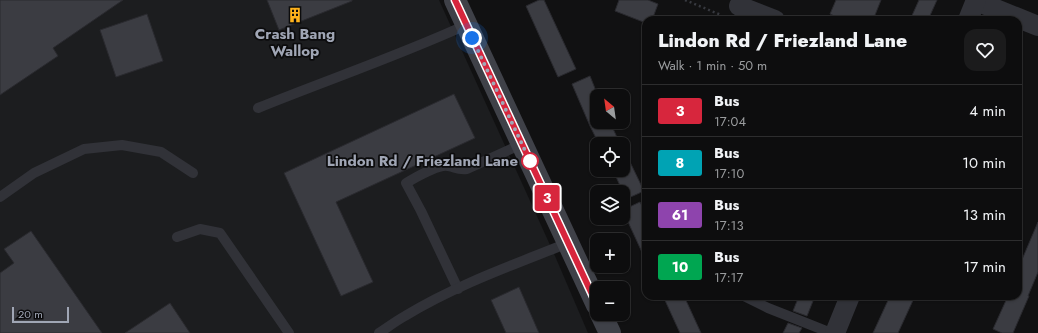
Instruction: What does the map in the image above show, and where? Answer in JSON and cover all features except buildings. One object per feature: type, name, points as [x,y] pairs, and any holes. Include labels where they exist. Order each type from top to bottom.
[{"type":"main road","points":[[455,0],[590,290]]},
{"type":"main road","points":[[604,321],[610,333]]},
{"type":"street","points":[[970,16],[976,0],[1014,16]]},
{"type":"street","points":[[733,11],[756,16]]},
{"type":"street","points":[[1022,19],[1038,26]]},
{"type":"street","points":[[835,333],[848,300]]},
{"type":"lane","points":[[258,108],[438,38],[466,25]]},
{"type":"lane","points":[[458,289],[406,183],[429,171],[446,165],[459,170],[466,169],[522,144]]},
{"type":"lane","points":[[0,197],[34,173],[84,149],[122,145],[161,152],[193,173]]},
{"type":"lane","points":[[177,237],[200,229],[220,233],[289,333]]},
{"type":"lane","points":[[379,333],[405,316],[478,279],[568,243]]},
{"type":"lane","points":[[752,300],[768,308],[831,333]]},
{"type":"path","points":[[684,0],[733,11]]},
{"type":"shaded area","points":[[0,0],[439,0],[555,256],[588,333],[0,333]]},
{"type":"bus line","name":"3","points":[[455,0],[590,290]]},
{"type":"place","name":"Crash Bang Wallop","points":[[295,15]]},
{"type":"place","name":"Lindon Rd / Friezland Lane","points":[[530,161]]},
{"type":"route","points":[[472,38],[530,161]]}]
